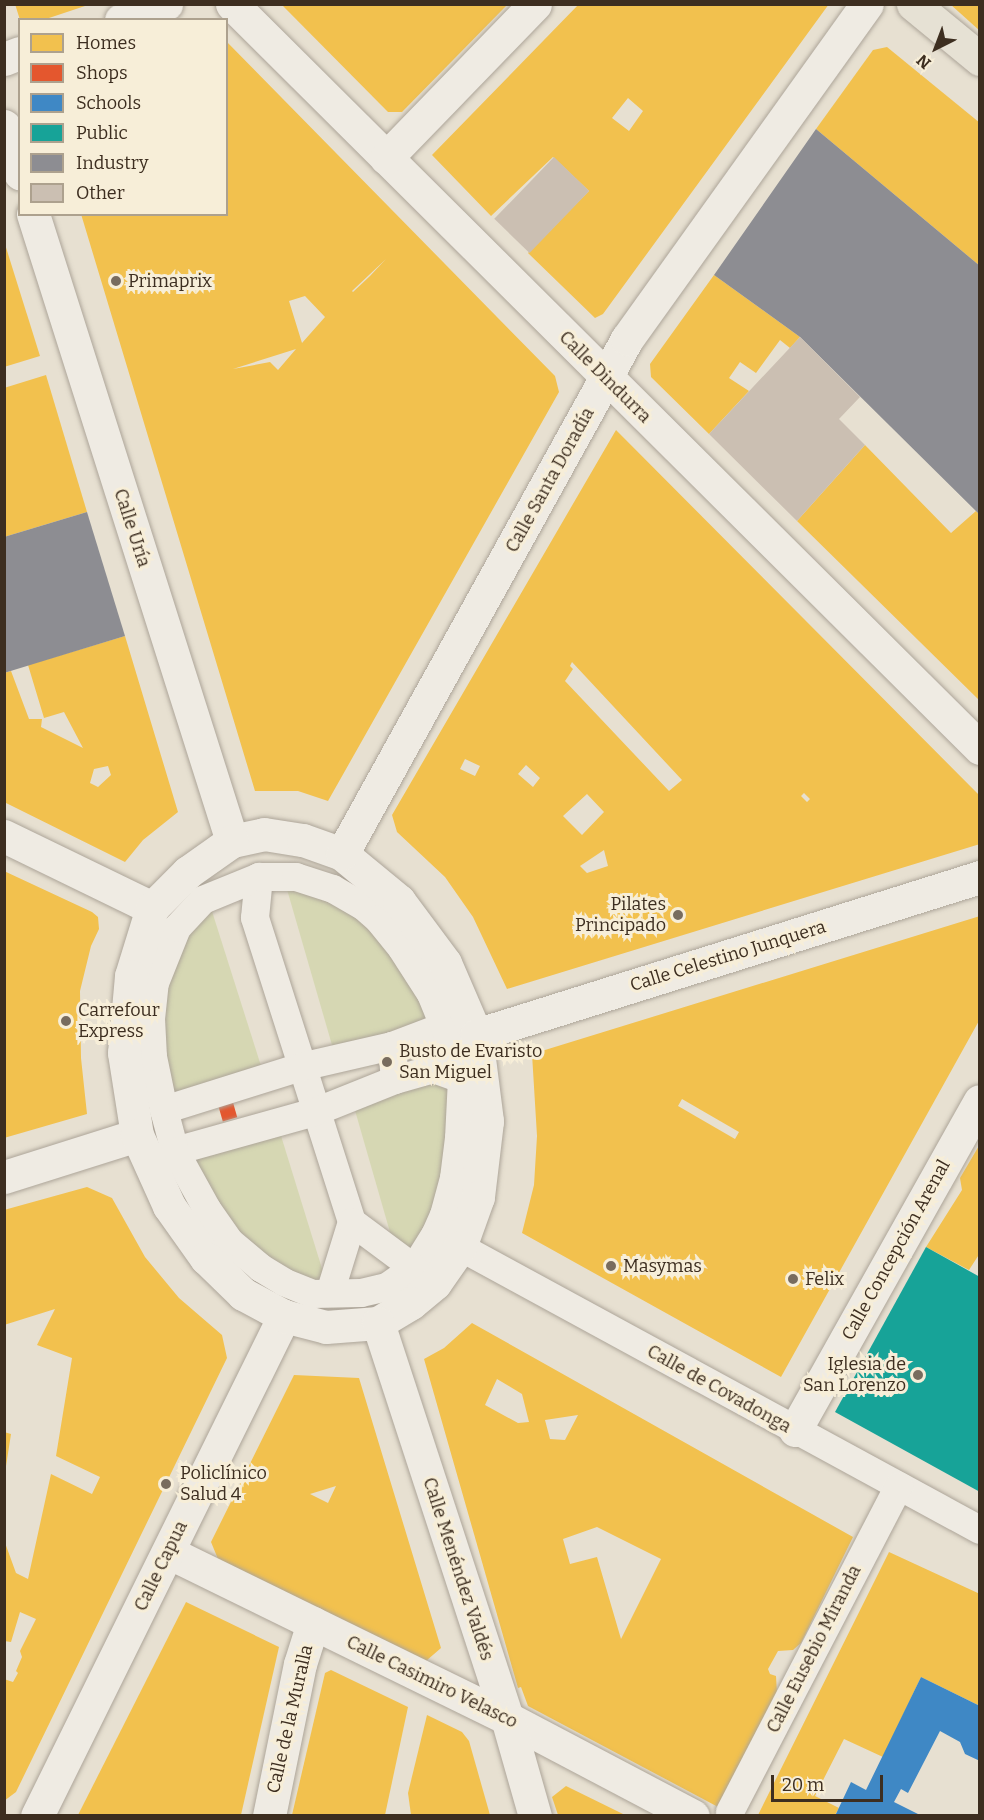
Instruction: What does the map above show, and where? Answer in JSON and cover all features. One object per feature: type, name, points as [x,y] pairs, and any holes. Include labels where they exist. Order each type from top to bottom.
[{"type":"main road","points":[[913,4],[980,59]]},
{"type":"street","points":[[127,18],[166,4]]},
{"type":"street","name":"Calle Dindurra","points":[[232,4],[980,748]]},
{"type":"street","points":[[386,158],[535,4]]},
{"type":"street","name":"Calle Santa Doradía","points":[[342,854],[627,339],[867,4]]},
{"type":"street","points":[[4,126],[18,167]]},
{"type":"street","name":"Calle Uría","points":[[34,216],[232,841]]},
{"type":"street","points":[[264,834],[303,840],[342,854],[399,901],[445,963],[476,1035],[487,1122],[478,1197],[460,1247],[435,1283],[411,1303],[378,1323],[326,1327],[284,1316],[243,1294],[206,1258],[169,1206],[137,1135],[124,1053],[130,976],[152,908],[188,872],[232,841],[264,834]]},
{"type":"street","points":[[4,836],[152,908]]},
{"type":"street","points":[[259,877],[255,918],[315,1112],[352,1222],[414,1268]]},
{"type":"street","points":[[259,877],[296,877],[333,889],[363,906],[378,919],[402,949],[431,994],[445,1026],[462,1079],[454,1178],[435,1235],[414,1268],[387,1287],[361,1293],[321,1294],[284,1282],[261,1268],[230,1242],[207,1209],[175,1151],[153,1057],[151,1019],[155,983],[177,928],[202,900],[259,877]]},
{"type":"street","name":"Calle Celestino Junquera","points":[[476,1035],[980,877]]},
{"type":"street","points":[[164,1110],[301,1067],[392,1046],[445,1026]]},
{"type":"street","points":[[392,1046],[394,1080]]},
{"type":"street","points":[[175,1151],[315,1112],[394,1080],[434,1069],[462,1079]]},
{"type":"street","name":"Calle Concepción Arenal","points":[[795,1430],[980,1101]]},
{"type":"street","points":[[4,1177],[137,1135]]},
{"type":"street","points":[[321,1294],[352,1222]]},
{"type":"street","name":"Calle de Covadonga","points":[[460,1247],[980,1530]]},
{"type":"street","name":"Calle Capua","points":[[37,1815],[284,1316]]},
{"type":"street","name":"Calle Menéndez Valdés","points":[[378,1323],[507,1718],[535,1815]]},
{"type":"street","name":"Calle Eusebio Miranda","points":[[730,1812],[898,1486]]},
{"type":"street","name":"Calle Casimiro Velasco","points":[[168,1552],[507,1718],[693,1815]]},
{"type":"street","name":"Calle de la Muralla","points":[[269,1815],[300,1664],[313,1623]]},
{"type":"green space","points":[[286,886],[347,896],[430,1010],[427,1024],[334,1052]]},
{"type":"green space","points":[[210,905],[262,1069],[176,1102],[162,1047],[172,951]]},
{"type":"green space","points":[[437,1074],[448,1081],[444,1173],[417,1249],[396,1253],[354,1107]]},
{"type":"green space","points":[[278,1126],[324,1275],[318,1286],[261,1258],[214,1205],[190,1154]]},
{"type":"building: Homes","points":[[15,4],[88,4],[49,18],[19,18]]},
{"type":"building: Homes","points":[[281,4],[508,4],[402,112],[388,112]]},
{"type":"building: Homes","points":[[579,4],[829,4],[603,314],[595,318],[528,253],[589,191],[553,157],[491,216],[432,155]],"holes":[[[628,98],[643,111],[629,131],[612,118]]]},
{"type":"building: Homes","points":[[950,4],[980,4],[980,31]]},
{"type":"building: Homes","points":[[228,43],[555,376],[559,392],[328,801],[298,791],[255,791],[82,216],[228,216]],"holes":[[[386,259],[353,292],[352,291]],[[305,296],[325,317],[302,343],[289,301]],[[296,349],[278,370],[270,362],[233,369]]]},
{"type":"building: Homes","points":[[887,47],[980,123],[980,266],[816,129],[873,50]]},
{"type":"building: Homes","points":[[4,241],[40,356],[4,367]]},
{"type":"building: Homes","points":[[714,275],[800,337],[790,348],[780,340],[756,373],[740,362],[729,378],[749,391],[709,434],[651,377],[650,364]]},
{"type":"building: Homes","points":[[46,375],[87,512],[4,537],[4,388]]},
{"type":"building: Homes","points":[[616,430],[980,796],[980,844],[507,989],[473,917],[445,877],[397,832],[392,815]],"holes":[[[572,662],[682,780],[669,791],[565,681],[573,669],[570,666]],[[465,759],[480,766],[475,776],[460,769]],[[526,765],[540,778],[533,787],[518,774]],[[804,793],[810,799],[807,802],[801,796]],[[587,794],[604,812],[582,835],[563,816]],[[604,850],[608,866],[587,873],[580,866]]]},
{"type":"building: Homes","points":[[865,445],[951,533],[976,511],[980,515],[980,701],[797,521]]},
{"type":"building: Homes","points":[[125,636],[178,812],[143,840],[125,862],[4,802],[4,673],[11,671],[29,719],[42,719],[41,727],[83,748],[64,712],[44,718],[28,665]],"holes":[[[108,766],[111,775],[98,787],[90,783],[94,769]]]},
{"type":"building: Homes","points":[[4,871],[92,912],[98,917],[99,929],[91,946],[80,991],[81,1058],[87,1114],[4,1138]]},
{"type":"building: Homes","points":[[980,916],[980,1019],[781,1377],[522,1233],[534,1185],[537,1136],[532,1054]],"holes":[[[682,1099],[739,1132],[735,1139],[678,1106]]]},
{"type":"building: Homes","points":[[980,1144],[980,1253],[969,1270],[926,1247],[962,1190],[960,1178]]},
{"type":"building: Homes","points":[[87,1187],[112,1198],[145,1257],[179,1298],[222,1335],[227,1358],[16,1792],[4,1801],[4,1679],[13,1682],[18,1673],[16,1671],[22,1657],[20,1651],[36,1619],[20,1612],[11,1642],[4,1641],[4,1540],[16,1573],[28,1579],[51,1474],[92,1494],[100,1477],[56,1456],[72,1358],[37,1345],[55,1309],[4,1325],[4,1210]]},
{"type":"building: Homes","points":[[472,1323],[853,1537],[801,1643],[793,1650],[778,1651],[768,1669],[770,1674],[776,1676],[777,1693],[720,1808],[528,1706],[521,1687],[518,1688],[424,1359],[444,1348]],"holes":[[[497,1379],[522,1394],[529,1422],[518,1423],[485,1405]],[[578,1415],[565,1440],[550,1439],[545,1420]],[[597,1527],[661,1559],[621,1639],[597,1557],[570,1564],[563,1539]]]},
{"type":"building: Homes","points":[[294,1375],[359,1378],[441,1648],[426,1661],[218,1559],[211,1542]],"holes":[[[336,1486],[328,1503],[310,1494]]]},
{"type":"building: Homes","points":[[4,1432],[11,1434],[6,1466],[4,1466]]},
{"type":"building: Homes","points":[[889,1552],[980,1594],[980,1706],[921,1677],[883,1757],[844,1739],[815,1796],[839,1808],[835,1815],[758,1815]]},
{"type":"building: Homes","points":[[186,1602],[279,1647],[241,1815],[78,1815]]},
{"type":"building: Homes","points":[[331,1670],[408,1707],[385,1815],[292,1815],[325,1673]]},
{"type":"building: Homes","points":[[427,1715],[462,1732],[469,1741],[490,1815],[411,1815],[408,1793]]},
{"type":"building: Homes","points":[[566,1786],[625,1815],[558,1815],[552,1797]]},
{"type":"building: Shops","points":[[232,1099],[237,1117],[223,1121],[218,1103]]},
{"type":"building: Schools","points":[[921,1677],[980,1706],[980,1761],[965,1754],[960,1742],[940,1731],[908,1793],[901,1789],[894,1802],[922,1816],[835,1816],[851,1782],[866,1790]]},
{"type":"building: Public","name":"Iglesia de San Lorenzo","points":[[926,1247],[980,1277],[980,1492],[835,1412]]},
{"type":"building: Industry","points":[[816,129],[980,266],[980,515],[800,337],[714,275]]},
{"type":"building: Industry","points":[[87,512],[125,636],[4,673],[4,537]]},
{"type":"building: Other","points":[[554,157],[589,191],[530,253],[494,219]]},
{"type":"building: Other","points":[[800,337],[860,397],[839,419],[865,445],[797,521],[709,434]]},
{"type":"place","name":"Primaprix","points":[[116,281]]},
{"type":"place","name":"Pilates Principado","points":[[678,915]]},
{"type":"place","name":"Carrefour Express","points":[[66,1021]]},
{"type":"place","name":"Busto de Evaristo San Miguel","points":[[387,1062]]},
{"type":"place","name":"Masymas","points":[[611,1266]]},
{"type":"place","name":"Felix","points":[[793,1279]]},
{"type":"place","name":"Iglesia de San Lorenzo","points":[[918,1375]]},
{"type":"place","name":"Policlínico Salud 4","points":[[166,1484]]}]
